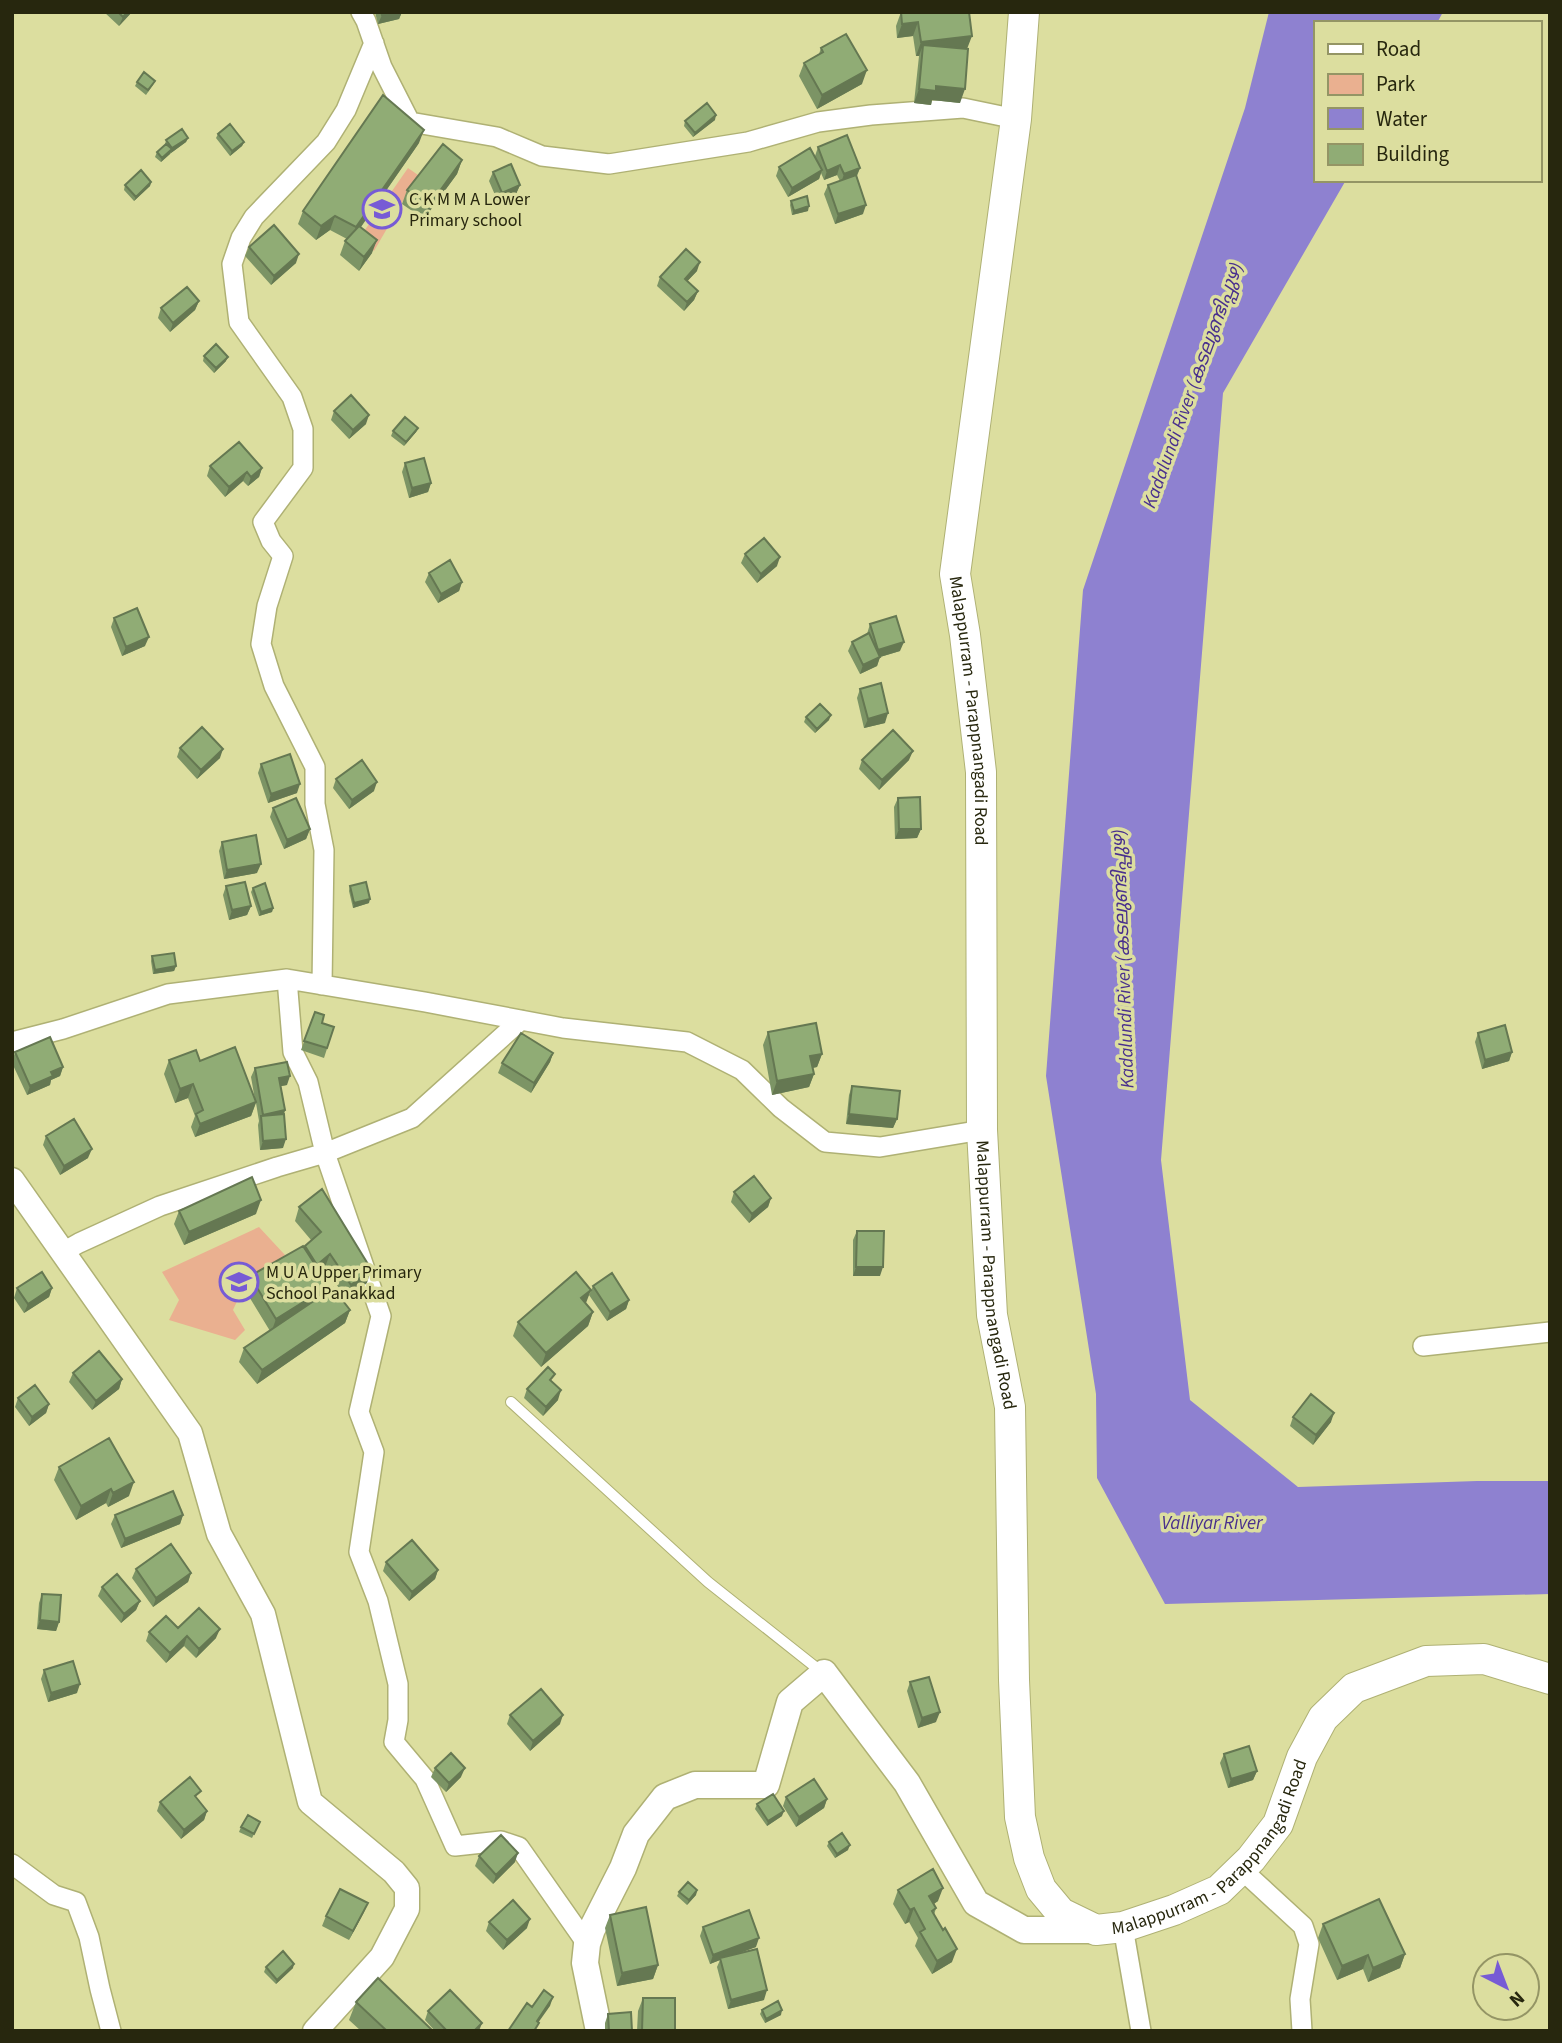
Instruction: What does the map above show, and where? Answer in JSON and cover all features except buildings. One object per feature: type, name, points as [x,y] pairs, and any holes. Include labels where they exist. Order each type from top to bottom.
[{"type":"main road","name":"Malappurram - Parappnangadi Road","points":[[1024,12],[1016,119],[956,574],[981,772],[982,1129],[992,1315],[1010,1407],[1014,1680],[1020,1817],[1029,1858],[1041,1889],[1061,1913],[1109,1928],[1174,1910],[1219,1890],[1251,1858],[1278,1824],[1303,1757],[1323,1718],[1354,1688],[1426,1661],[1484,1659],[1550,1679]]},
{"type":"main road","points":[[599,2031],[585,1963],[587,1944],[636,1834],[665,1797],[695,1785],[766,1785],[790,1702],[824,1673],[907,1783],[975,1903],[1024,1930],[1109,1928]]},
{"type":"street","points":[[361,12],[382,67],[410,122],[497,137],[542,156],[609,164],[748,142],[818,122],[871,115],[963,108],[1016,119]]},
{"type":"street","points":[[322,985],[324,850],[315,804],[315,767],[274,686],[261,644],[267,606],[283,556],[271,541],[263,522],[303,468],[303,429],[292,397],[239,322],[232,264],[241,238],[254,218],[326,142],[346,110],[374,43]]},
{"type":"street","points":[[287,979],[293,1052],[307,1082],[325,1153],[381,1315],[359,1412],[374,1452],[359,1552],[378,1601],[398,1684],[398,1720],[394,1742],[425,1779],[455,1846],[501,1841],[519,1847],[587,1944]]},
{"type":"street","points":[[12,1042],[63,1029],[168,993],[287,979],[564,1028],[687,1042],[742,1070],[781,1108],[825,1142],[880,1147],[982,1129]]},
{"type":"street","points":[[63,1252],[160,1206],[325,1153],[412,1118],[521,1020]]},
{"type":"street","points":[[12,1180],[190,1433],[219,1534],[263,1615],[310,1802],[394,1871],[407,1888],[407,1909],[382,1957],[315,2031]]},
{"type":"street","points":[[1423,1346],[1550,1332]]},
{"type":"street","points":[[12,1864],[54,1895],[76,1902],[89,1937],[111,2031]]},
{"type":"street","points":[[1241,1869],[1303,1926],[1309,1944],[1300,1999],[1302,2031]]},
{"type":"street","points":[[1109,1928],[1141,2031]]},
{"type":"lane","points":[[511,1402],[708,1582],[824,1673]]},
{"type":"green space","points":[[408,168],[418,175],[374,251],[360,237]]},
{"type":"green space","points":[[259,1227],[285,1255],[239,1297],[233,1310],[245,1330],[235,1340],[169,1320],[179,1300],[162,1272]]},
{"type":"water","name":"Valliyar River","points":[[1269,12],[1443,12],[1438,21],[1314,21],[1314,182],[1345,182],[1223,393],[1161,1160],[1190,1400],[1298,1487],[1550,1481],[1550,1594],[1165,1604],[1097,1478],[1096,1394],[1046,1076],[1083,590],[1245,108]]},
{"type":"place","name":"C K M M A Lower Primary school","points":[[382,209]]},
{"type":"place","name":"M U A Upper Primary School Panakkad","points":[[239,1282]]},
{"type":"water label","name":"Kadalundi River (കടലുണ്ടിപ്പുഴ)","points":[[1192,385]]},
{"type":"water label","name":"Kadalundi River (കടലുണ്ടിപ്പുഴ)","points":[[1122,959]]}]
